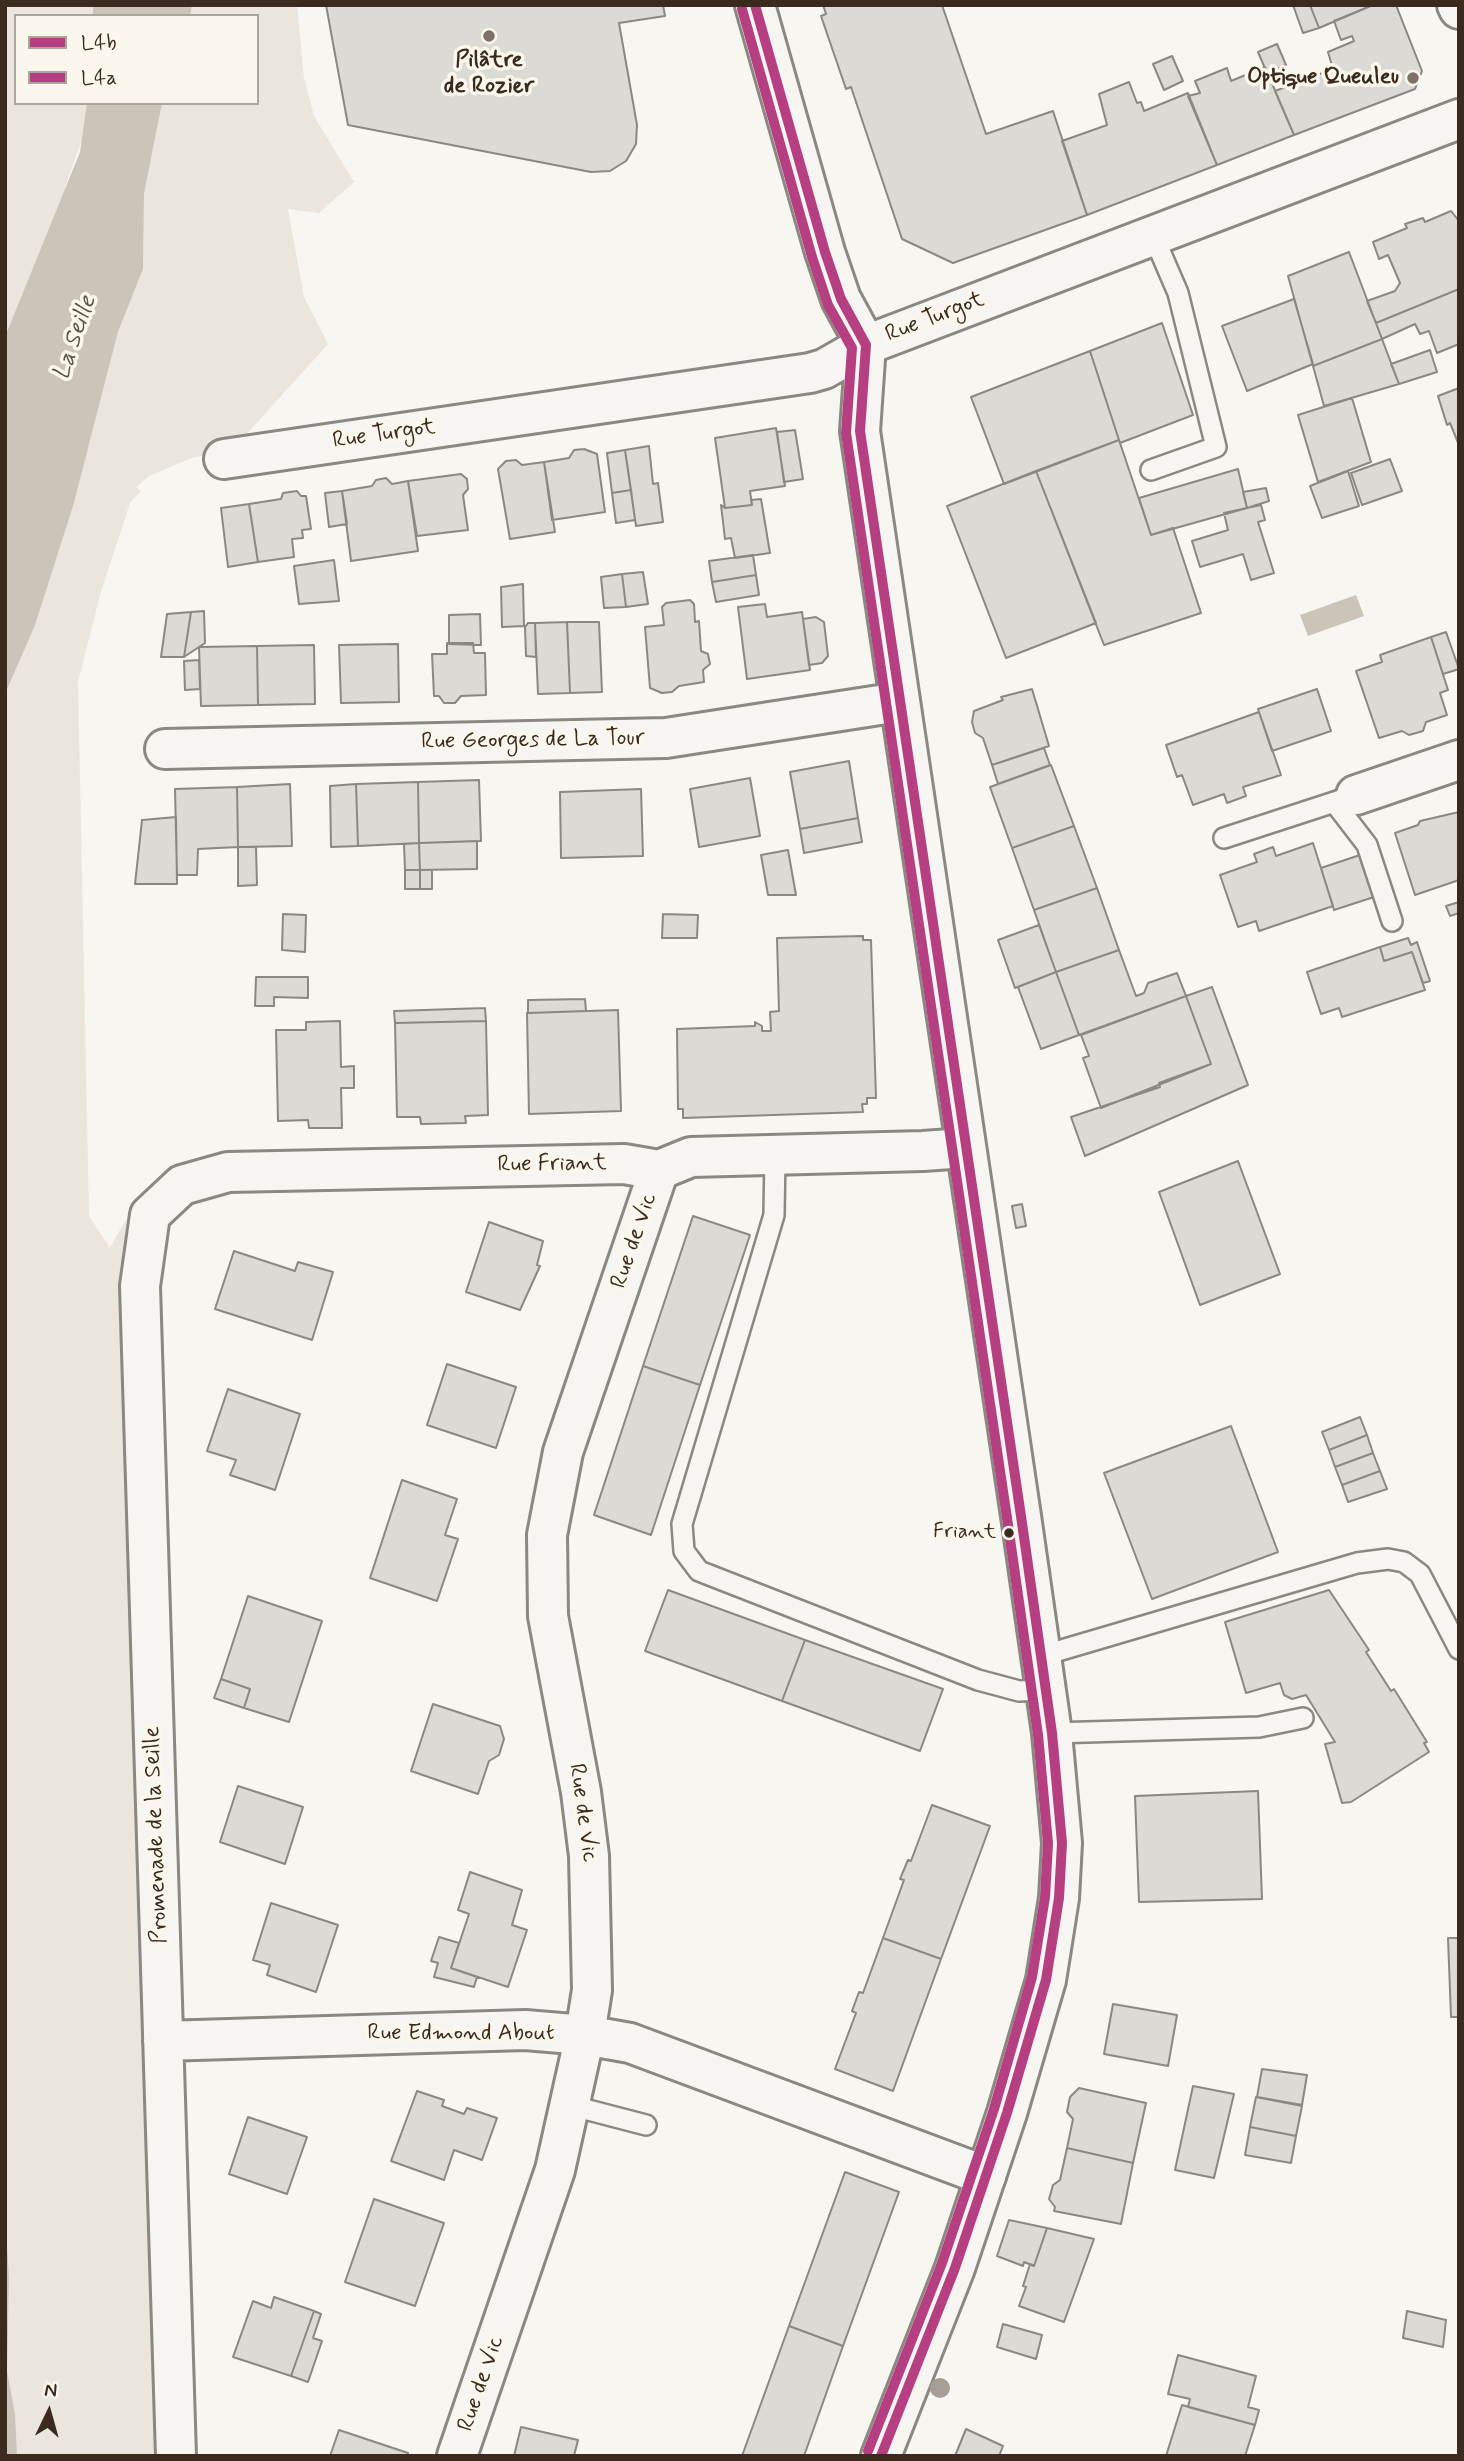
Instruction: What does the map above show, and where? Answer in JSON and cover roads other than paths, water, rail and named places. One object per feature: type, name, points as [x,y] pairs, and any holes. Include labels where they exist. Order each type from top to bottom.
[{"type":"street","points":[[755,5],[825,252],[841,299],[866,345],[860,431],[1052,1732],[1062,1843],[1053,1946],[1046,1980],[955,2268],[881,2456]]},
{"type":"street","name":"Rue Turgot","points":[[224,459],[810,373],[824,369],[866,345],[1459,119]]},
{"type":"street","name":"Rue Georges de La Tour","points":[[165,749],[666,738],[898,702]]},
{"type":"street","points":[[1345,799],[1459,760]]},
{"type":"street","points":[[659,1170],[691,1157],[965,1147]]},
{"type":"street","name":"Rue Friant","points":[[150,1215],[182,1185],[228,1172],[624,1164],[659,1170]]},
{"type":"street","name":"Rue de Vic","points":[[457,2456],[555,2169],[585,2035],[592,1990],[589,1856],[581,1792],[548,1616],[547,1535],[563,1452],[659,1170]]},
{"type":"street","name":"Promenade de la Seille","points":[[150,1215],[140,1286],[176,2456]]},
{"type":"street","name":"Rue Edmond About","points":[[163,2041],[525,2029],[585,2035],[630,2043],[986,2176]]},
{"type":"lane","points":[[1152,470],[1216,447],[1178,293],[1153,235]]},
{"type":"lane","points":[[1224,838],[1345,799],[1367,845],[1392,921]]},
{"type":"lane","points":[[775,1154],[774,1215],[682,1524],[684,1551],[699,1571],[978,1680],[1019,1691],[1043,1673],[1357,1563],[1388,1559],[1404,1562],[1420,1574],[1459,1649]]},
{"type":"lane","points":[[1052,1732],[1259,1727],[1303,1718]]},
{"type":"lane","points":[[569,2105],[646,2125]]},
{"type":"water","points":[[93,5],[192,5],[190,14],[93,14]]},
{"type":"water","name":"La Seille","points":[[87,105],[162,105],[144,194],[143,269],[118,332],[73,506],[35,625],[5,694],[5,337],[80,152]]},
{"type":"water","points":[[1356,595],[1364,616],[1308,636],[1300,615]]},
{"type":"water","points":[[5,2215],[9,2277],[7,2371],[15,2414],[17,2456],[5,2456]]},
{"type":"place","name":"Pilâtre de Rozier","points":[[489,36]]},
{"type":"place","name":"Optique Queuleu","points":[[1413,78]]},
{"type":"place","name":"Friant","points":[[1009,1533]]}]
